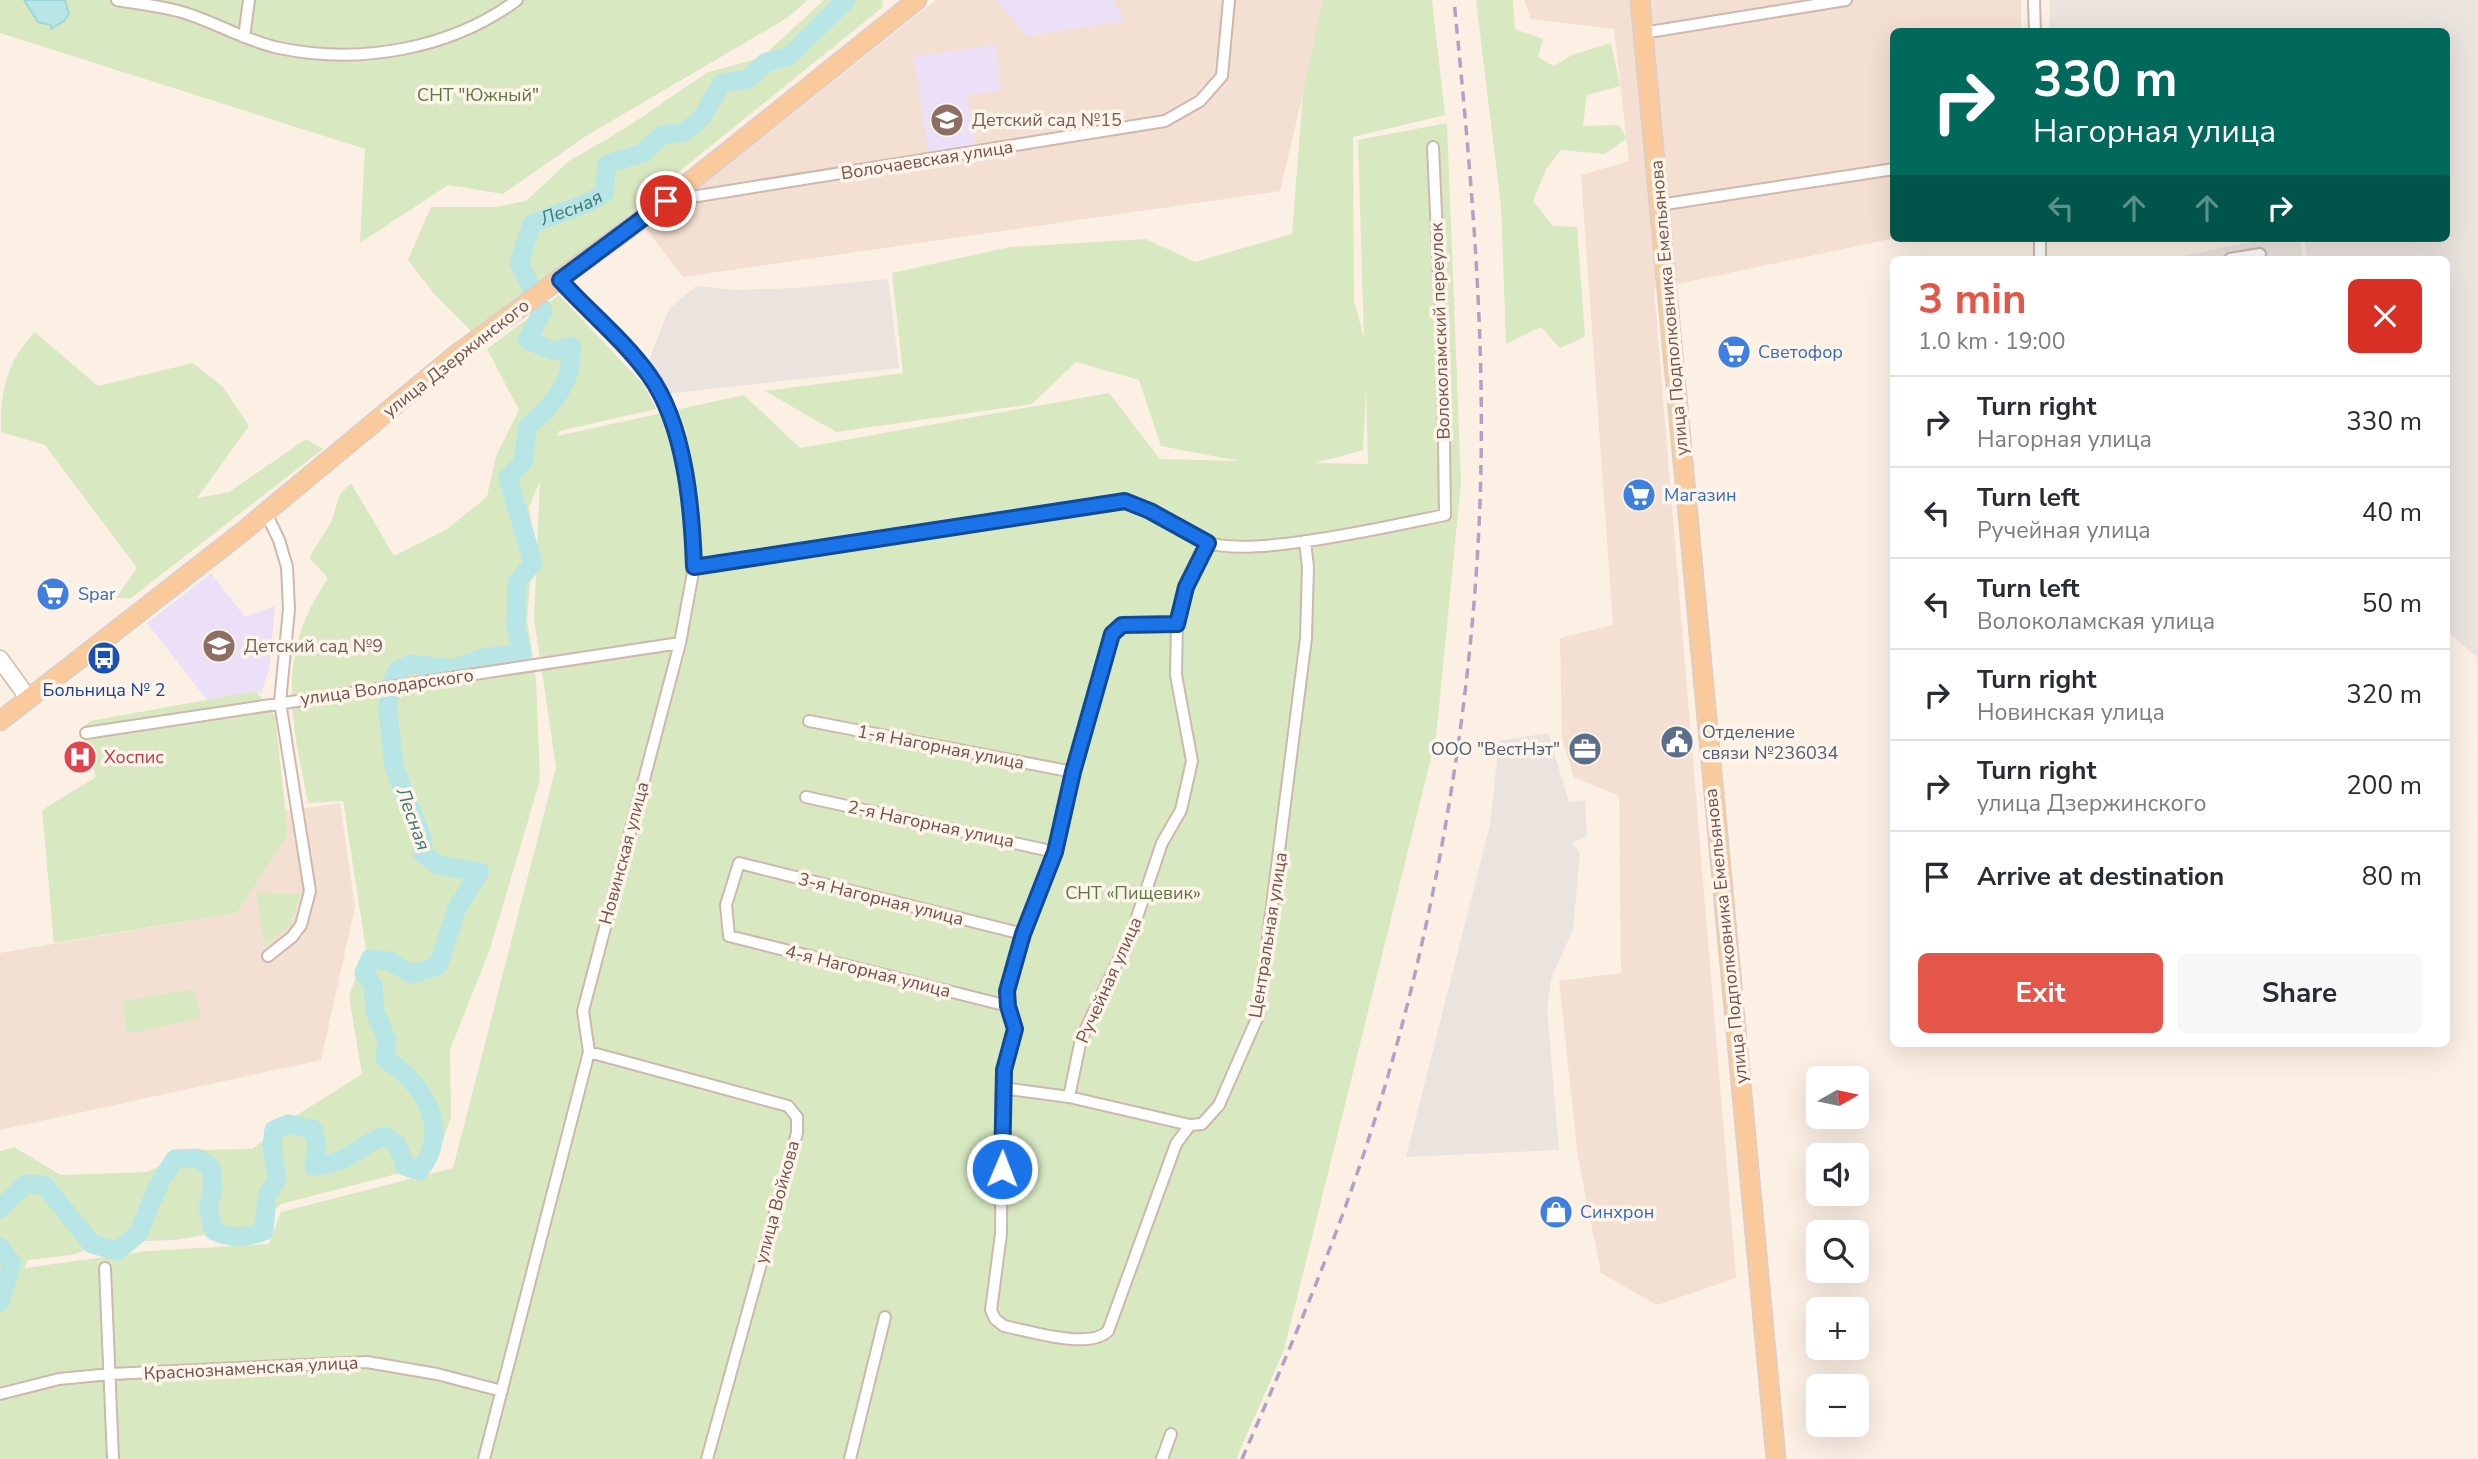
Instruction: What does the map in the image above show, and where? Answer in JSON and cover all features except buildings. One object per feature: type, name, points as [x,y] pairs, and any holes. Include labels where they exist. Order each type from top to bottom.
[{"type":"main road","name":"улица Дзержинского","points":[[0,721],[266,513],[453,357],[666,201],[917,0]]},
{"type":"main road","name":"улица Подполковника Емельянова","points":[[1640,0],[1776,1459]]},
{"type":"main road","points":[[0,659],[29,699]]},
{"type":"street","points":[[117,0],[184,12],[244,37],[279,48],[325,54],[393,50],[426,44],[480,26],[517,0]]},
{"type":"street","points":[[244,37],[249,0]]},
{"type":"street","name":"Волочаевская улица","points":[[666,201],[1165,121],[1200,101],[1222,76],[1229,0]]},
{"type":"street","points":[[1643,33],[1846,0]]},
{"type":"street","points":[[2034,0],[2035,28]]},
{"type":"street","name":"Волоколамский переулок","points":[[1305,541],[1445,515],[1443,366],[1433,147]]},
{"type":"street","points":[[1659,205],[1890,170]]},
{"type":"street","points":[[2248,256],[2260,254]]},
{"type":"street","name":"Новинская улица","points":[[484,1459],[589,1052],[583,1011],[680,643],[694,567],[690,503],[681,455],[665,403],[649,375],[560,280]]},
{"type":"street","points":[[694,567],[1125,501],[1150,511],[1208,543],[1256,546],[1305,541]]},
{"type":"street","points":[[86,733],[280,702],[289,609],[287,567],[279,540],[266,513]]},
{"type":"street","name":"Центральная улица","points":[[1002,1088],[1001,1234],[991,1310],[995,1319],[1004,1326],[1086,1340],[1097,1339],[1108,1331],[1176,1144],[1189,1125],[1202,1124],[1219,1105],[1258,1016],[1306,638],[1308,567],[1305,541]]},
{"type":"street","name":"Ручейная улица","points":[[1069,1097],[1081,1039],[1133,929],[1162,843],[1181,810],[1192,761],[1176,675],[1177,624],[1186,587],[1208,543]]},
{"type":"street","points":[[1177,624],[1122,625],[1112,634],[1073,772],[1055,852],[1023,934],[1007,991],[1008,1006],[1015,1029],[1002,1088],[1069,1097],[1189,1125]]},
{"type":"street","name":"улица Володарского","points":[[268,956],[292,937],[301,925],[310,891],[280,702],[398,688],[680,643]]},
{"type":"street","name":"1-я Нагорная улица","points":[[809,721],[1073,772]]},
{"type":"street","name":"2-я Нагорная улица","points":[[806,797],[1055,852]]},
{"type":"street","name":"3-я Нагорная улица","points":[[729,936],[726,905],[739,863],[1023,934]]},
{"type":"street","name":"4-я Нагорная улица","points":[[729,936],[1008,1006]]},
{"type":"street","name":"улица Войкова","points":[[589,1052],[788,1106],[797,1117],[797,1133],[707,1459]]},
{"type":"street","points":[[105,1268],[113,1459]]},
{"type":"street","points":[[850,1459],[885,1317]]},
{"type":"street","name":"Краснознаменская улица","points":[[0,1394],[59,1379],[111,1374],[367,1362],[437,1374],[502,1391]]},
{"type":"street","points":[[1162,1459],[1171,1434]]},
{"type":"shaded area","points":[[936,0],[1325,0],[1280,191],[683,277],[646,229]]},
{"type":"shaded area","points":[[997,0],[1113,0],[1125,21],[1026,36]]},
{"type":"shaded area","points":[[1524,0],[2021,0],[2021,28],[1890,28],[1890,239],[1654,289],[1736,1278],[1657,1305],[1601,1273],[1578,1158],[1559,981],[1621,973],[1619,796],[1574,777],[1562,739],[1560,638],[1613,625],[1581,175],[1629,161],[1614,29],[1531,19]]},
{"type":"shaded area","points":[[2050,0],[2478,0],[2478,658],[2450,634],[2450,256],[2307,256],[2305,242],[2450,242],[2450,28],[2050,28]]},
{"type":"shaded area","name":"Детский сад №15","points":[[995,45],[1001,90],[967,95],[975,145],[928,152],[914,57]]},
{"type":"shaded area","points":[[2251,242],[2301,242],[2302,256],[2183,256]]},
{"type":"shaded area","points":[[888,279],[899,368],[665,394],[649,360],[669,309],[696,286],[735,290],[798,288]]},
{"type":"shaded area","name":"Детский сад №9","points":[[211,573],[245,617],[275,606],[269,669],[261,694],[256,691],[207,700],[147,623]]},
{"type":"shaded area","points":[[1548,733],[1569,802],[1585,800],[1587,836],[1572,843],[1580,853],[1573,929],[1551,979],[1547,1010],[1559,1150],[1406,1157],[1490,825],[1499,741]]},
{"type":"shaded area","points":[[340,803],[355,907],[321,1060],[0,1130],[0,953],[237,913],[288,835],[285,811]]},
{"type":"green space","name":"СНТ \"Южный\"","points":[[0,0],[808,0],[787,18],[586,136],[503,194],[448,185],[360,243],[365,149],[0,33]]},
{"type":"green space","points":[[824,0],[882,0],[883,7],[645,199],[613,230],[472,332],[435,295],[408,260],[431,207],[494,207],[526,201],[569,161],[624,129],[708,72],[761,58]]},
{"type":"green space","name":"СНТ «Пищевик»","points":[[1323,0],[1432,0],[1445,115],[1353,137],[1354,300],[1364,339],[1358,140],[1447,123],[1461,482],[1436,738],[1284,1350],[1236,1459],[0,1459],[0,1151],[14,1147],[61,1175],[147,1172],[193,1150],[252,1149],[297,1115],[362,1074],[349,996],[366,950],[343,801],[308,803],[293,714],[294,660],[300,634],[311,606],[328,578],[309,558],[332,520],[340,494],[351,483],[394,556],[447,529],[487,497],[496,456],[519,410],[487,349],[559,295],[644,385],[656,409],[559,431],[557,436],[744,395],[800,448],[1109,393],[1160,459],[1239,461],[1161,446],[1139,380],[1076,362],[1032,404],[836,432],[765,391],[903,373],[892,273],[1010,247],[1146,239],[1195,262],[1292,234],[1303,92]],"holes":[[[1366,390],[1368,464],[1315,463],[1363,450]],[[540,481],[534,619],[556,767],[453,1168],[281,1212],[269,1244],[147,1251],[25,1268],[28,1260],[72,1255],[108,1242],[175,1240],[255,1226],[281,1204],[435,1164],[451,1117],[450,1050],[490,949],[540,780],[536,679],[527,619],[534,541],[529,507]]]},
{"type":"green space","points":[[1476,0],[1513,0],[1515,29],[1543,39],[1538,57],[1554,66],[1572,55],[1611,43],[1620,86],[1587,95],[1583,126],[1619,125],[1627,138],[1605,154],[1561,150],[1546,170],[1533,201],[1553,226],[1577,227],[1585,337],[1560,348],[1541,327],[1506,344],[1501,206]]},
{"type":"green space","points":[[35,332],[98,386],[193,363],[223,387],[249,426],[197,498],[229,492],[306,439],[323,449],[131,598],[116,598],[137,568],[45,445],[1,432],[2,403],[7,377],[18,354]]},
{"type":"green space","points":[[256,691],[275,716],[288,835],[237,913],[54,943],[42,810],[96,777],[81,729],[90,721]]},
{"type":"green space","points":[[256,893],[301,894],[290,924],[265,946]]},
{"type":"green space","points":[[194,989],[201,1018],[127,1034],[122,1001]]},
{"type":"water","points":[[24,0],[65,0],[69,14],[64,21],[51,29],[51,25],[38,22]]},
{"type":"waterway","name":"Лесная","points":[[0,1209],[25,1184],[44,1185],[92,1244],[117,1251],[138,1234],[159,1184],[175,1159],[197,1158],[211,1168],[213,1189],[208,1208],[214,1231],[233,1236],[264,1231],[267,1196],[277,1179],[272,1145],[274,1130],[288,1124],[313,1129],[317,1146],[314,1166],[344,1159],[384,1136],[397,1144],[405,1166],[419,1171],[429,1155],[433,1139],[429,1108],[411,1081],[385,1059],[387,1041],[375,1011],[373,985],[364,973],[370,959],[389,961],[412,974],[438,966],[457,908],[480,872],[438,865],[422,853],[423,840],[394,767],[388,711],[389,688],[398,670],[411,664],[453,669],[483,658],[522,653],[516,628],[517,582],[533,563],[508,478],[523,462],[528,426],[546,410],[560,391],[571,358],[571,346],[554,351],[527,340],[543,311],[519,263],[532,224],[587,203],[604,193],[607,164],[643,153],[662,135],[685,132],[702,117],[722,83],[748,79],[766,62],[788,57],[846,0]]},
{"type":"waterway","name":"Лесная","points":[[0,1247],[12,1263],[0,1302]]},
{"type":"railway","points":[[1242,1459],[1335,1235],[1388,1077],[1430,905],[1461,727],[1478,551],[1481,407],[1478,290],[1454,0]]},
{"type":"place","name":"Детский сад №15","points":[[947,120]]},
{"type":"place","name":"Светофор","points":[[1734,352]]},
{"type":"place","name":"Магазин","points":[[1639,495]]},
{"type":"place","name":"Spar","points":[[53,594]]},
{"type":"place","name":"Детский сад №9","points":[[219,646]]},
{"type":"place","name":"Больница № 2","points":[[104,658]]},
{"type":"place","name":"Отделение связи №236034","points":[[1677,742]]},
{"type":"place","name":"ООО \"ВестНэт\"","points":[[1585,749]]},
{"type":"place","name":"Хоспис","points":[[80,757]]},
{"type":"place","name":"Синхрон","points":[[1556,1212]]},
{"type":"route","points":[[666,201],[560,280],[616,336],[649,375],[665,403],[681,455],[692,515],[694,567],[1125,501],[1150,511],[1208,543],[1186,587],[1177,624],[1122,625],[1112,634],[1073,772],[1055,852],[1023,934],[1007,991],[1008,1006],[1015,1029],[1002,1088],[1002,1169]]}]
